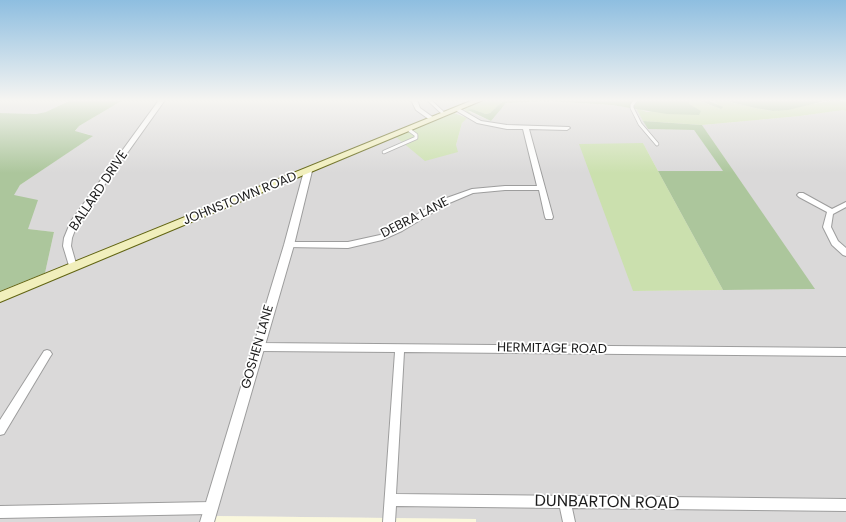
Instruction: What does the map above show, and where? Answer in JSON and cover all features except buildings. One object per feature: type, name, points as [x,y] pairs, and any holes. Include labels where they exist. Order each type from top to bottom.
[{"type":"main road","name":"JOHNSTOWN ROAD","points":[[0,297],[419,124]]},
{"type":"street","name":"BALLARD DRIVE","points":[[73,267],[67,246],[74,221],[144,124]]},
{"type":"street","points":[[492,124],[526,128],[567,128]]},
{"type":"street","points":[[526,128],[549,218]]},
{"type":"street","name":"GOSHEN LANE","points":[[207,522],[289,245],[308,171]]},
{"type":"street","name":"DEBRA LANE","points":[[289,245],[348,245],[382,237],[399,229],[444,202],[472,191],[505,188],[541,188]]},
{"type":"street","points":[[801,195],[832,212]]},
{"type":"street","points":[[846,204],[830,213],[827,228],[835,243],[846,253]]},
{"type":"street","name":"HERMITAGE ROAD","points":[[259,347],[846,352]]},
{"type":"street","points":[[389,522],[400,348]]},
{"type":"street","points":[[0,430],[47,354]]},
{"type":"street","name":"DUNBARTON ROAD","points":[[391,500],[846,506]]},
{"type":"street","points":[[565,502],[569,522]]},
{"type":"street","points":[[0,512],[211,508]]},
{"type":"lane","points":[[640,124],[657,144]]},
{"type":"lane","points":[[384,152],[416,138],[416,135],[408,129]]},
{"type":"shaded area","points":[[82,124],[427,124],[396,137],[456,145],[462,124],[645,124],[648,129],[694,130],[724,171],[658,171],[643,143],[633,291],[814,289],[702,125],[846,124],[846,522],[476,522],[476,519],[216,516],[214,522],[0,522],[0,291],[45,273],[54,232],[27,229],[13,195],[20,185],[92,136],[75,132]]},
{"type":"shaded area","points":[[215,516],[476,519],[476,522],[214,522]]},
{"type":"green space","points":[[0,124],[82,124],[75,131],[93,136],[20,185],[14,195],[38,200],[28,229],[54,232],[45,273],[0,291]]},
{"type":"green space","points":[[427,124],[462,124],[456,145],[458,152],[425,161],[396,137]]},
{"type":"green space","points":[[645,124],[702,125],[815,289],[723,290],[658,171],[723,171],[694,130],[648,129]]},
{"type":"green space","points":[[643,143],[723,290],[633,291],[579,144]]}]
